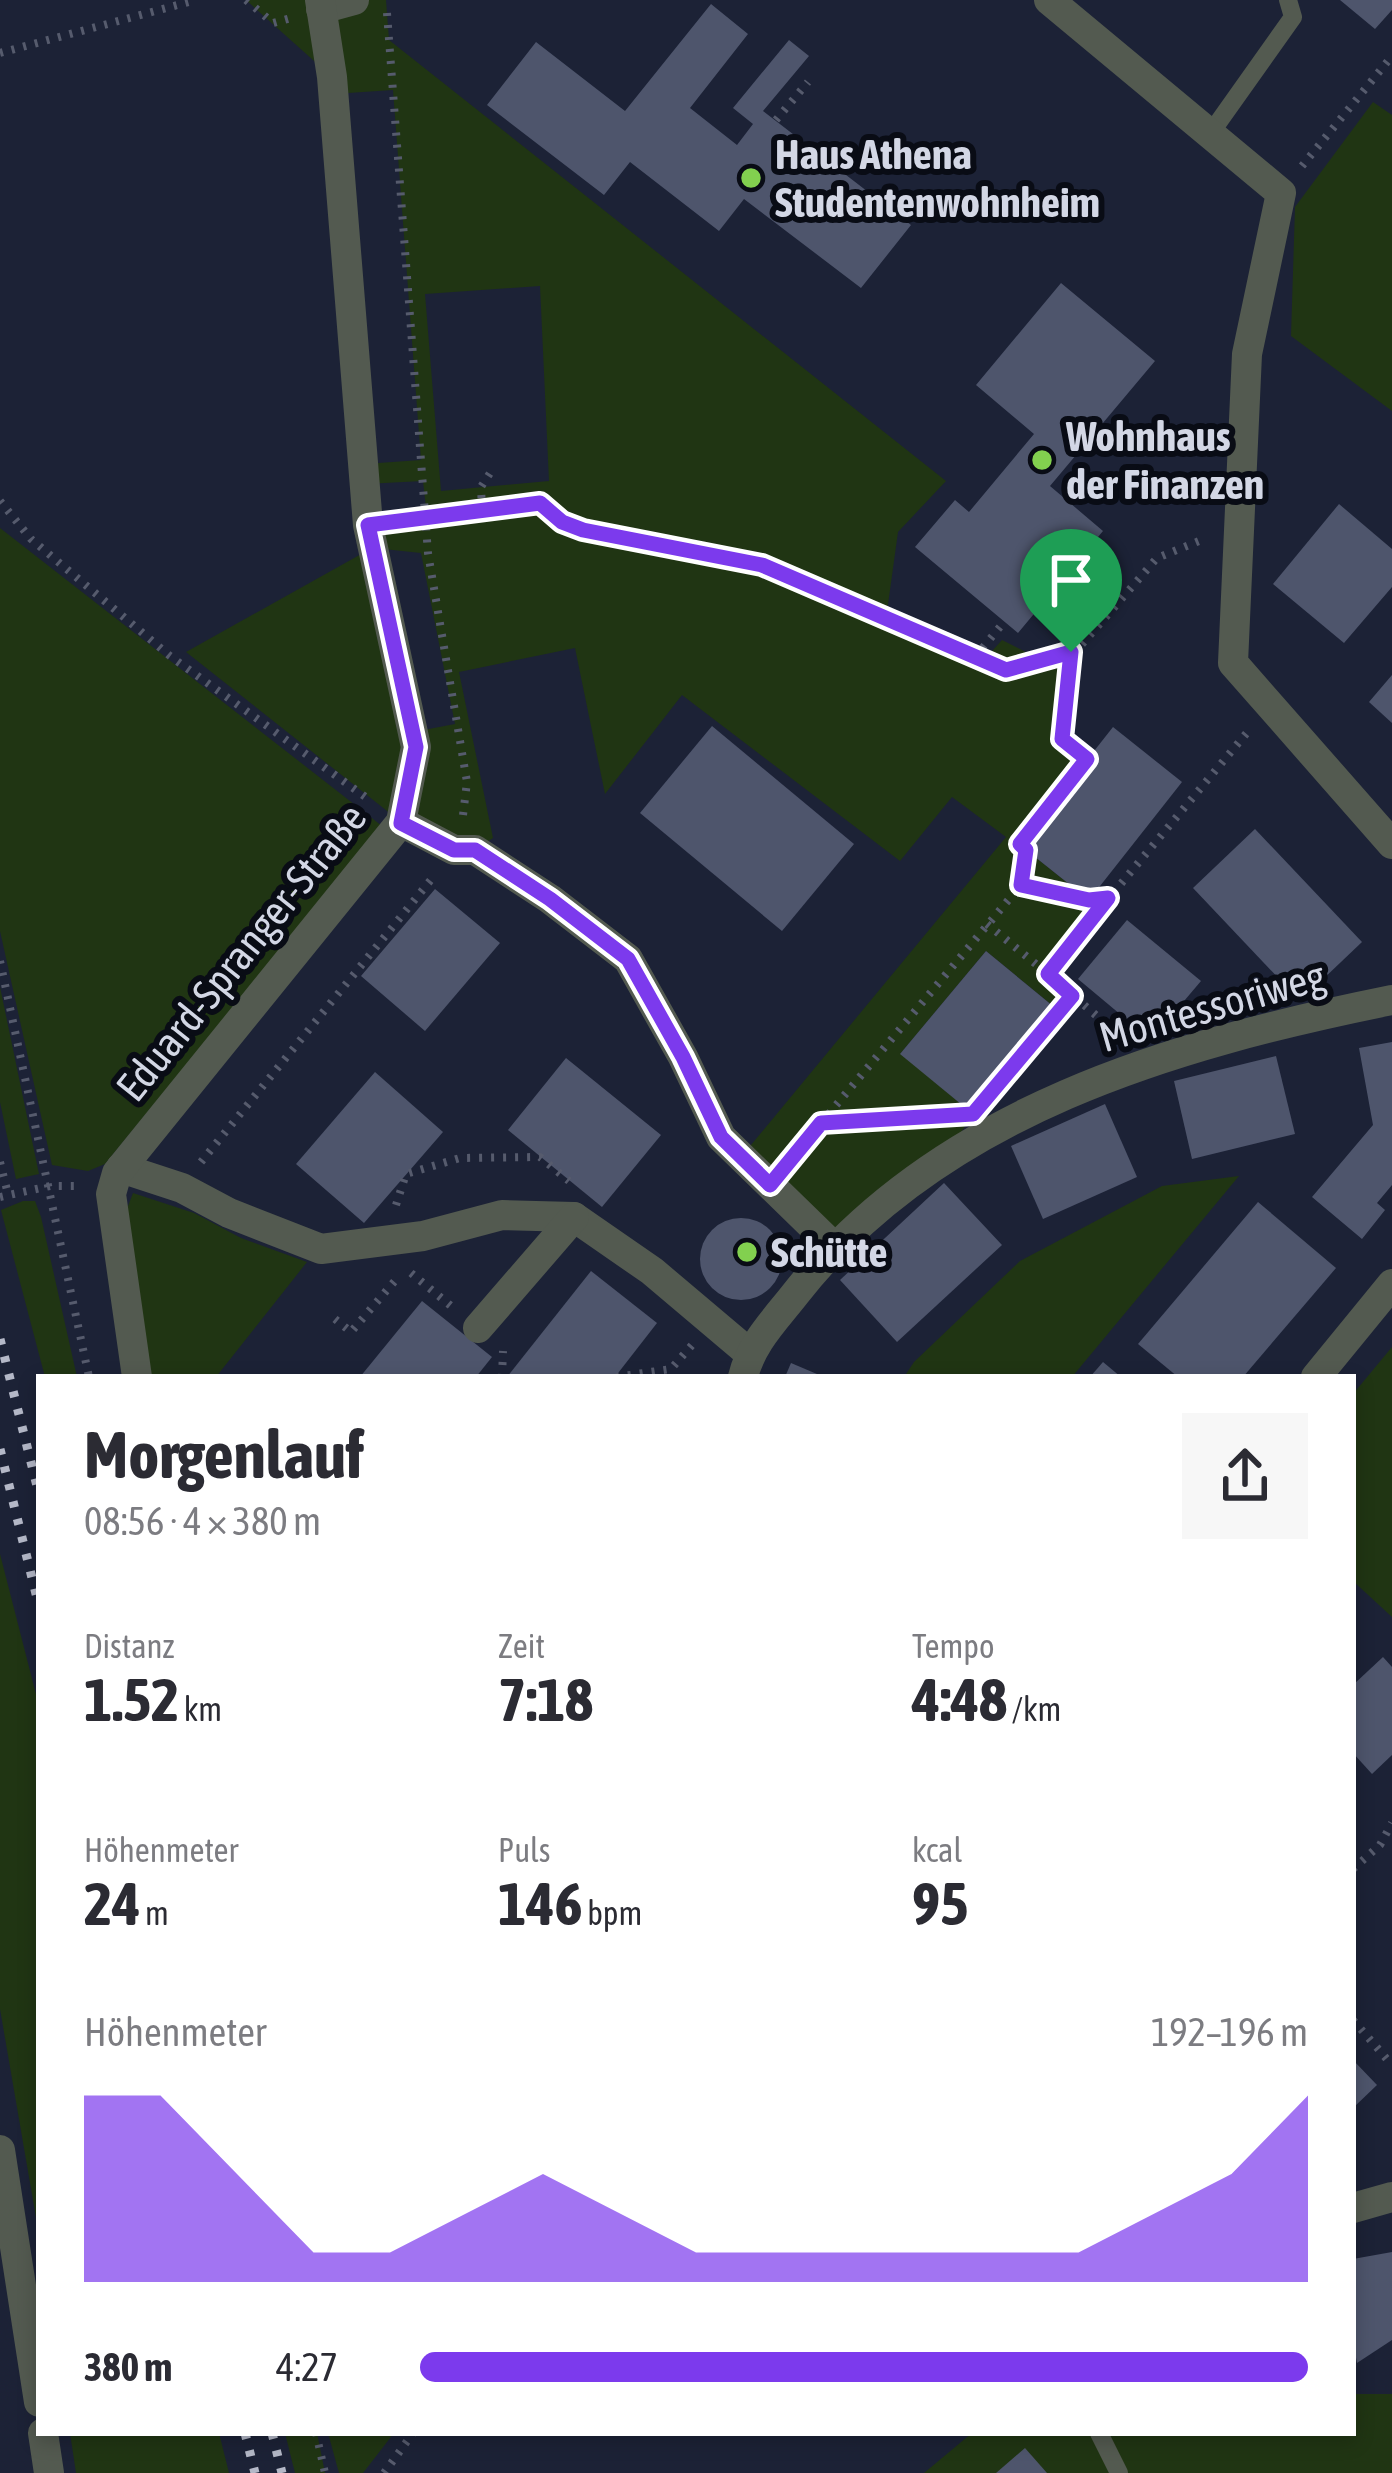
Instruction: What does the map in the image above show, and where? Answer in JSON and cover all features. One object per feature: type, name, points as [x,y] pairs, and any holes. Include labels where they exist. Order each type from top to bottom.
[{"type":"street","points":[[320,5],[354,0]]},
{"type":"street","points":[[1049,0],[1280,193],[1247,354],[1233,663],[1392,844]]},
{"type":"street","name":"Eduard-Spranger-Straße","points":[[137,1374],[111,1194],[122,1168],[401,823],[416,747],[368,525],[332,77],[320,5]]},
{"type":"street","points":[[401,823],[454,850],[475,850],[550,899],[628,959],[721,1137],[833,1246]]},
{"type":"street","name":"Montessoriweg","points":[[746,1365],[833,1246],[947,1154],[1064,1095],[1151,1063],[1307,1017],[1392,1000]]},
{"type":"street","points":[[122,1168],[182,1188],[229,1213],[321,1249],[423,1236],[502,1215],[574,1217],[652,1270],[712,1322],[746,1365]]},
{"type":"street","points":[[478,1328],[574,1217]]},
{"type":"street","points":[[1318,1374],[1392,1284]]},
{"type":"street","points":[[0,2150],[36,2383]]},
{"type":"street","points":[[1356,2206],[1392,2198]]},
{"type":"street","points":[[44,2436],[49,2473]]},
{"type":"lane","points":[[1210,134],[1293,17],[1288,0]]},
{"type":"lane","points":[[1101,2436],[1120,2473]]},
{"type":"path","points":[[0,52],[196,0]]},
{"type":"path","points":[[386,0],[427,517]]},
{"type":"path","points":[[1280,193],[1392,56]]},
{"type":"path","points":[[776,120],[808,82]]},
{"type":"path","points":[[482,511],[481,488],[492,470]]},
{"type":"path","points":[[0,501],[31,538],[170,656],[401,823]]},
{"type":"path","points":[[368,525],[540,503],[562,522],[583,530],[762,565],[1006,670],[1077,650],[1156,558],[1238,524]]},
{"type":"path","points":[[975,658],[1004,622]]},
{"type":"path","points":[[770,1185],[1021,885],[1026,850],[1020,844],[1087,759],[1062,739],[1071,652]]},
{"type":"path","points":[[1048,974],[1270,705]]},
{"type":"path","points":[[1021,885],[1089,900],[1108,898]]},
{"type":"path","points":[[987,924],[1151,1063]]},
{"type":"path","points":[[0,961],[88,1374]]},
{"type":"path","points":[[988,1097],[1072,996]]},
{"type":"path","points":[[821,1123],[952,1116]]},
{"type":"path","points":[[0,1162],[4,1196],[50,1186]]},
{"type":"path","points":[[334,1319],[351,1332],[406,1269]]},
{"type":"path","points":[[637,1374],[671,1369],[712,1322]]},
{"type":"path","points":[[1356,1866],[1380,1845],[1392,1823]]},
{"type":"path","points":[[1356,2023],[1392,2065]]},
{"type":"path","points":[[317,2436],[325,2473]]},
{"type":"path","points":[[384,2473],[411,2436]]},
{"type":"green space","points":[[246,0],[386,0],[389,40],[946,481],[898,532],[886,619],[983,661],[1002,640],[1069,674],[1062,739],[1087,759],[1020,845],[1089,900],[1109,898],[1049,973],[1073,996],[1059,1011],[986,951],[901,1053],[973,1114],[947,1154],[833,1246],[741,1157],[1006,837],[952,797],[900,861],[682,695],[605,794],[575,648],[459,672],[493,838],[475,850],[401,822],[186,652],[372,548],[368,525],[427,517],[423,481],[365,484],[364,464],[421,460],[393,90],[333,94],[332,77]],"holes":[[[540,286],[549,481],[441,491],[425,294]],[[374,548],[421,553],[455,724],[413,732]]]},
{"type":"green space","points":[[1373,102],[1392,115],[1392,411],[1291,336],[1295,207]]},
{"type":"green space","points":[[0,528],[382,826],[105,1164],[88,1171],[52,1165],[0,931]]},
{"type":"green space","points":[[0,987],[39,1174],[16,1179],[0,1102]]},
{"type":"green space","points":[[1239,1176],[1074,1374],[906,1374],[1020,1261],[1162,1186]]},
{"type":"green space","points":[[133,1193],[194,1213],[241,1238],[307,1262],[218,1374],[149,1374],[123,1219]]},
{"type":"green space","points":[[35,1201],[76,1374],[44,1374],[1,1210]]},
{"type":"green space","points":[[1392,1347],[1392,1617],[1356,1584],[1356,1390]]},
{"type":"green space","points":[[0,1554],[36,1694],[36,2218],[0,2009]]},
{"type":"green space","points":[[1356,2394],[1392,2394],[1392,2473],[924,2473],[968,2436],[1356,2436]]},
{"type":"green space","points":[[70,2436],[220,2436],[229,2473],[76,2473]]},
{"type":"green space","points":[[286,2436],[318,2436],[325,2473],[295,2473]]},
{"type":"green space","points":[[329,2436],[392,2436],[363,2473],[339,2473]]},
{"type":"building","points":[[1340,0],[1392,0],[1392,10],[1375,29]]},
{"type":"building","name":"Haus Athena Studentenwohnheim","points":[[711,4],[748,34],[690,108],[737,145],[753,124],[733,108],[789,40],[809,56],[763,111],[911,225],[861,288],[744,199],[719,231],[630,162],[604,195],[487,105],[536,42],[625,111]]},
{"type":"building","name":"Wohnhaus der Finanzen","points":[[1061,283],[1155,361],[1050,486],[1103,531],[1018,633],[915,547],[955,500],[969,512],[1034,434],[976,385]]},
{"type":"building","points":[[1339,504],[1392,549],[1392,587],[1344,643],[1273,584]]},
{"type":"building","points":[[1392,675],[1392,723],[1369,702]]},
{"type":"building","points":[[712,726],[854,844],[782,931],[640,813]]},
{"type":"building","points":[[1113,727],[1182,782],[1089,900],[1020,845]]},
{"type":"building","points":[[1255,829],[1362,942],[1300,1001],[1193,888]]},
{"type":"building","points":[[435,889],[500,943],[425,1031],[361,976]]},
{"type":"building","points":[[1127,920],[1201,981],[1151,1040],[1078,979]]},
{"type":"building","points":[[986,951],[1059,1011],[973,1114],[900,1054]]},
{"type":"building","points":[[1392,1042],[1392,1185],[1377,1203],[1385,1210],[1362,1239],[1312,1197],[1373,1125],[1359,1048]]},
{"type":"building","points":[[1276,1056],[1295,1134],[1192,1159],[1174,1081]]},
{"type":"building","points":[[566,1058],[661,1135],[602,1207],[508,1130]]},
{"type":"building","points":[[375,1072],[443,1132],[364,1223],[296,1164]]},
{"type":"building","points":[[1105,1104],[1137,1177],[1043,1219],[1011,1146]]},
{"type":"building","points":[[944,1183],[1002,1245],[897,1342],[840,1280]]},
{"type":"building","points":[[1258,1202],[1336,1268],[1246,1374],[1174,1374],[1138,1344]]},
{"type":"building","points":[[741,1218],[770,1230],[782,1259],[770,1288],[741,1300],[712,1288],[700,1259],[712,1230]]},
{"type":"building","points":[[591,1271],[657,1323],[617,1374],[509,1374]]},
{"type":"building","points":[[422,1301],[492,1357],[478,1374],[362,1374]]},
{"type":"building","points":[[1103,1362],[1117,1374],[1093,1374]]},
{"type":"building","points":[[791,1363],[817,1374],[786,1374]]},
{"type":"building","points":[[1383,1657],[1392,1667],[1392,1755],[1372,1774],[1356,1756],[1356,1682]]},
{"type":"building","points":[[1356,2063],[1377,2085],[1356,2105]]},
{"type":"building","points":[[1392,2252],[1392,2340],[1357,2363],[1356,2358],[1356,2258]]},
{"type":"building","points":[[1025,2448],[1047,2473],[996,2473]]},
{"type":"railway","points":[[0,1339],[36,1482]]},
{"type":"railway","points":[[0,1449],[36,1594]]},
{"type":"railway","points":[[246,2436],[255,2473]]},
{"type":"railway","points":[[273,2436],[282,2473]]},
{"type":"place","name":"Haus Athena Studentenwohnheim","points":[[751,178]]},
{"type":"place","name":"Wohnhaus der Finanzen","points":[[1042,460]]},
{"type":"place","name":"Schütte","points":[[747,1252]]},
{"type":"route","points":[[540,503],[562,522],[583,530],[762,565],[1006,670],[1071,652],[1062,739],[1087,759],[1020,844],[1026,850],[1021,885],[1089,900],[1108,898],[1048,974],[1072,996],[973,1114],[821,1123],[770,1185],[721,1137],[628,959],[550,899],[475,850],[454,850],[401,823],[416,747],[368,525],[540,503]]}]
